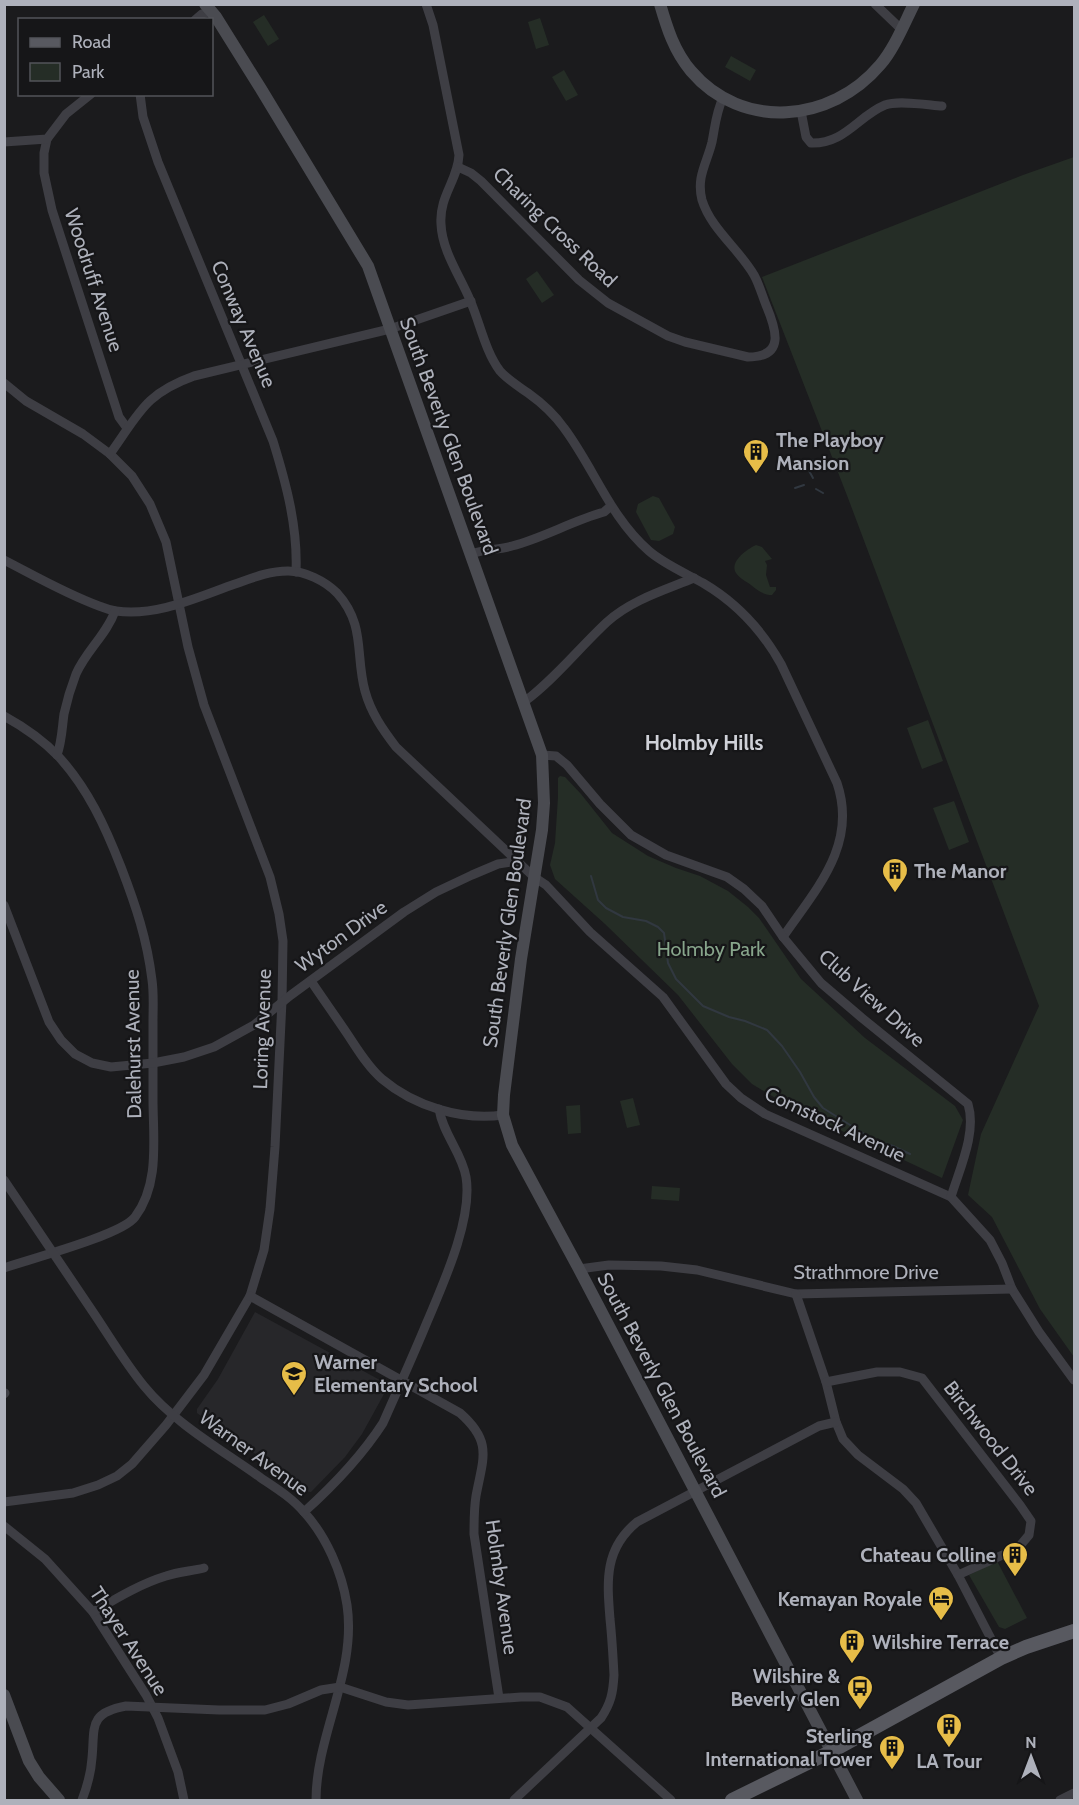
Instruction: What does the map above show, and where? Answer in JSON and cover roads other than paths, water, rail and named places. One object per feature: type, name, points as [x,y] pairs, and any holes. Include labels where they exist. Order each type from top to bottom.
[{"type":"main road","points":[[660,4],[669,34],[677,51],[691,71],[723,98],[742,107],[765,113],[801,111],[830,102],[865,80],[881,64],[914,4]]},
{"type":"main road","name":"South Beverly Glen Boulevard","points":[[208,8],[256,80],[368,266],[542,755],[544,803],[542,830],[521,959],[504,1095],[503,1115],[512,1145],[857,1800]]},
{"type":"main road","points":[[732,1800],[832,1751],[1000,1658],[1074,1631]]},
{"type":"main road","points":[[4,1695],[29,1761],[39,1777],[59,1800]]},
{"type":"street","points":[[426,4],[433,25],[459,155],[458,167],[444,197],[441,224],[447,249],[471,301],[492,358],[511,382],[530,394],[566,430],[624,525],[651,553],[720,594],[744,614],[772,648],[837,783],[841,797],[843,825],[835,856],[783,937]]},
{"type":"street","points":[[875,4],[902,29]]},
{"type":"street","points":[[4,142],[47,139],[66,114],[88,96]]},
{"type":"street","name":"Conway Avenue","points":[[140,96],[143,117],[154,153],[273,441],[291,506],[297,560],[296,572]]},
{"type":"street","name":"Charing Cross Road","points":[[458,167],[481,181],[579,280],[608,303],[668,336],[748,357],[757,357],[764,355],[775,344],[774,323],[754,277],[708,214],[702,199],[700,182],[702,171],[723,98]]},
{"type":"street","points":[[801,111],[806,136],[811,143],[822,144],[841,136],[886,104],[942,106]]},
{"type":"street","name":"Woodruff Avenue","points":[[47,139],[44,173],[52,210],[119,417],[127,428]]},
{"type":"street","points":[[4,383],[27,401],[83,434],[110,454],[139,412],[154,396],[194,376],[390,329],[471,301]]},
{"type":"street","name":"Loring Avenue","points":[[4,1502],[73,1492],[98,1485],[117,1476],[132,1464],[173,1415],[213,1361],[250,1296],[264,1250],[270,1209],[282,1001],[283,941],[279,914],[270,877],[204,705],[188,647],[166,542],[150,504],[132,476],[110,454]]},
{"type":"street","points":[[471,554],[525,542],[604,512],[611,506]]},
{"type":"street","name":"Comstock Avenue","points":[[4,560],[79,599],[115,611],[155,610],[275,572],[296,572],[318,580],[335,591],[348,607],[355,622],[360,645],[362,676],[370,707],[380,726],[396,747],[534,877],[546,885],[590,932],[663,998],[726,1084],[741,1098],[765,1114],[951,1197],[990,1240],[1012,1289],[1039,1332],[1074,1380]]},
{"type":"street","points":[[524,702],[540,690],[608,621],[624,609],[694,578]]},
{"type":"street","points":[[57,755],[62,741],[64,714],[69,692],[86,656],[111,622],[115,611]]},
{"type":"street","name":"Dalehurst Avenue","points":[[4,716],[30,731],[57,755],[79,780],[94,805],[136,905],[147,944],[152,984],[153,1178],[145,1203],[133,1220],[115,1232],[52,1252]]},
{"type":"street","name":"Club View Drive","points":[[542,755],[556,756],[567,765],[600,804],[631,835],[666,855],[728,877],[744,889],[762,906],[783,937],[821,982],[968,1104],[972,1115],[970,1132],[951,1197]]},
{"type":"street","name":"Wyton Drive","points":[[4,904],[49,1022],[61,1040],[75,1054],[92,1063],[111,1067],[184,1057],[214,1047],[254,1025],[282,1001],[404,912],[436,892],[502,863],[518,861]]},
{"type":"street","points":[[311,981],[364,1059],[381,1078],[407,1096],[439,1109],[487,1118],[503,1115]]},
{"type":"street","points":[[304,1512],[345,1473],[383,1423],[456,1251],[468,1191],[462,1164],[441,1120],[439,1109]]},
{"type":"street","name":"Warner Avenue","points":[[4,1180],[144,1387],[173,1415],[283,1493],[304,1512],[322,1536],[337,1568],[347,1605],[349,1631],[340,1688],[320,1764],[316,1800]]},
{"type":"street","points":[[4,1268],[52,1252]]},
{"type":"street","name":"Strathmore Drive","points":[[579,1269],[609,1265],[688,1269],[796,1294],[1012,1289]]},
{"type":"street","points":[[796,1294],[843,1438],[858,1455],[903,1489],[916,1503],[958,1575],[1000,1658]]},
{"type":"street","name":"Holmby Avenue","points":[[250,1296],[460,1413],[480,1435],[484,1458],[476,1496],[474,1534],[499,1698]]},
{"type":"street","name":"Birchwood Drive","points":[[826,1382],[877,1372],[900,1372],[922,1378],[1031,1521],[1029,1535],[1018,1548],[958,1575]]},
{"type":"street","points":[[514,1800],[591,1728],[609,1706],[614,1675],[607,1580],[610,1563],[627,1530],[637,1522],[819,1426],[836,1422]]},
{"type":"street","name":"Thayer Avenue","points":[[4,1526],[45,1559],[93,1612],[152,1708],[178,1772],[184,1800]]},
{"type":"street","points":[[93,1612],[142,1585],[168,1575],[204,1568]]},
{"type":"street","points":[[82,1800],[89,1780],[93,1731],[96,1721],[112,1708],[126,1706],[264,1710],[288,1704],[321,1690],[340,1688],[386,1702],[408,1704],[540,1697],[552,1701],[567,1707],[671,1800]]},
{"type":"street","points":[[1060,1800],[1072,1796]]},
{"type":"waterway","points":[[809,459],[829,464]]},
{"type":"waterway","points":[[806,461],[813,478]]},
{"type":"waterway","points":[[795,488],[804,485]]},
{"type":"waterway","points":[[816,489],[823,493]]},
{"type":"waterway","points":[[591,876],[598,900],[606,908],[623,917],[646,921],[664,933],[668,963],[676,979],[703,1006],[767,1030],[782,1046],[823,1108],[874,1140],[910,1154]]},
{"type":"place","name":"The Playboy Mansion","points":[[756,475]]},
{"type":"place","name":"The Manor","points":[[895,894]]},
{"type":"place","name":"Warner Elementary School","points":[[294,1397]]},
{"type":"place","name":"Chateau Colline","points":[[1015,1578]]},
{"type":"place","name":"Kemayan Royale","points":[[941,1622]]},
{"type":"place","name":"Wilshire Terrace","points":[[852,1665]]},
{"type":"place","name":"Wilshire & Beverly Glen","points":[[860,1711]]},
{"type":"place","name":"LA Tour","points":[[949,1749]]},
{"type":"place","name":"Sterling International Tower","points":[[892,1771]]},
{"type":"district","name":"Holmby Hills","points":[[704,743]]},
{"type":"park label","name":"Holmby Park","points":[[711,949]]}]
